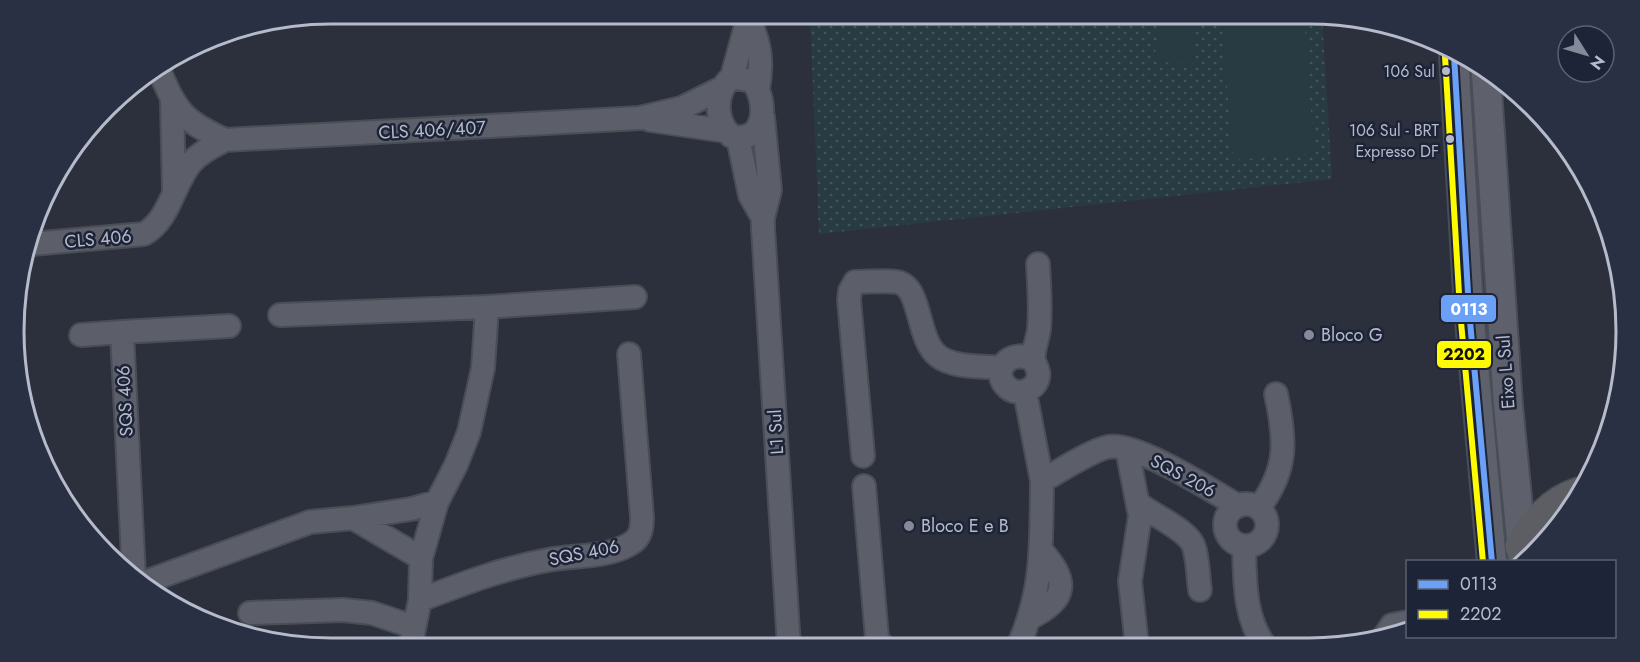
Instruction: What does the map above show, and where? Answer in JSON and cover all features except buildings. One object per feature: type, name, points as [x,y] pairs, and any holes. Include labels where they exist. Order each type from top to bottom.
[{"type":"highway","points":[[1525,549],[1549,511],[1566,499]]},
{"type":"main road","name":"Eixo L Sul","points":[[1454,61],[1469,310],[1492,560]]},
{"type":"main road","name":"Eixo L Sul","points":[[1486,80],[1508,405],[1522,552]]},
{"type":"street","points":[[746,24],[719,106],[722,125],[732,134],[754,132],[763,117],[758,89],[762,66],[761,54],[752,24]]},
{"type":"street","points":[[161,75],[172,101],[192,125],[225,140]]},
{"type":"street","points":[[727,82],[745,78],[758,89]]},
{"type":"street","name":"CLS 406/407","points":[[225,140],[640,118],[682,108],[727,82]]},
{"type":"street","points":[[172,101],[174,191]]},
{"type":"street","name":"L1 Sul","points":[[763,117],[770,190],[763,218],[788,638]]},
{"type":"street","name":"CLS 406/407","points":[[640,118],[732,134]]},
{"type":"street","name":"L1 Sul","points":[[732,134],[750,195],[763,218]]},
{"type":"street","name":"CLS 406","points":[[37,244],[144,234],[158,224],[174,191],[197,157],[225,140]]},
{"type":"street","points":[[1033,360],[1040,314],[1038,264]]},
{"type":"street","points":[[863,456],[849,291],[855,282],[898,282],[910,288],[922,334],[937,356],[964,364],[1002,369]]},
{"type":"street","points":[[280,315],[487,307],[635,297]]},
{"type":"street","points":[[250,613],[343,610],[372,614],[412,638],[420,600],[421,558],[437,502],[469,432],[483,368],[487,307]]},
{"type":"street","points":[[81,336],[229,326]]},
{"type":"street","name":"SQS 406","points":[[122,332],[133,566]]},
{"type":"street","name":"SQS 406","points":[[420,600],[485,575],[547,560],[610,551],[630,544],[637,538],[642,529],[642,517],[629,354]]},
{"type":"street","points":[[1015,355],[1025,355],[1033,360],[1038,368],[1038,378],[1033,387],[1025,392],[1015,392],[1006,387],[1002,378],[1002,369],[1007,360],[1015,355]]},
{"type":"street","points":[[1022,638],[1030,618],[1040,575],[1042,480],[1025,392]]},
{"type":"street","name":"SQS 206","points":[[1244,547],[1234,543],[1227,534],[1225,523],[1229,513],[1248,507],[1273,490],[1283,454],[1284,432],[1276,394]]},
{"type":"street","name":"SQS 206","points":[[1042,480],[1109,446],[1127,449],[1161,462],[1248,507]]},
{"type":"street","name":"SQS 206","points":[[1127,449],[1138,503],[1138,530],[1130,580],[1136,638]]},
{"type":"street","points":[[864,486],[877,638]]},
{"type":"street","points":[[151,580],[310,522],[353,519],[437,502]]},
{"type":"street","points":[[1138,503],[1189,537],[1194,545],[1200,590]]},
{"type":"street","points":[[1248,507],[1266,517],[1268,527],[1264,538],[1255,545],[1244,547],[1247,600],[1251,619],[1260,638]]},
{"type":"street","points":[[399,546],[411,509]]},
{"type":"street","points":[[353,519],[421,558]]},
{"type":"street","points":[[1390,627],[1406,622]]},
{"type":"shaded area","points":[[810,24],[1323,25],[1332,179],[819,234]]},
{"type":"shaded area","points":[[1159,24],[1197,24],[1192,65],[1154,61]]},
{"type":"shaded area","points":[[1222,24],[1305,24],[1314,153],[1233,160]]},
{"type":"transit line","name":"2202","points":[[1445,56],[1460,311],[1483,560]]},
{"type":"transit line","name":"0113","points":[[1454,61],[1469,310],[1492,560]]},
{"type":"place","name":"106 Sul","points":[[1446,71]]},
{"type":"place","name":"106 Sul - BRT Expresso DF","points":[[1450,139]]},
{"type":"place","name":"Bloco G","points":[[1309,335]]},
{"type":"place","name":"Bloco E e B","points":[[909,526]]}]
